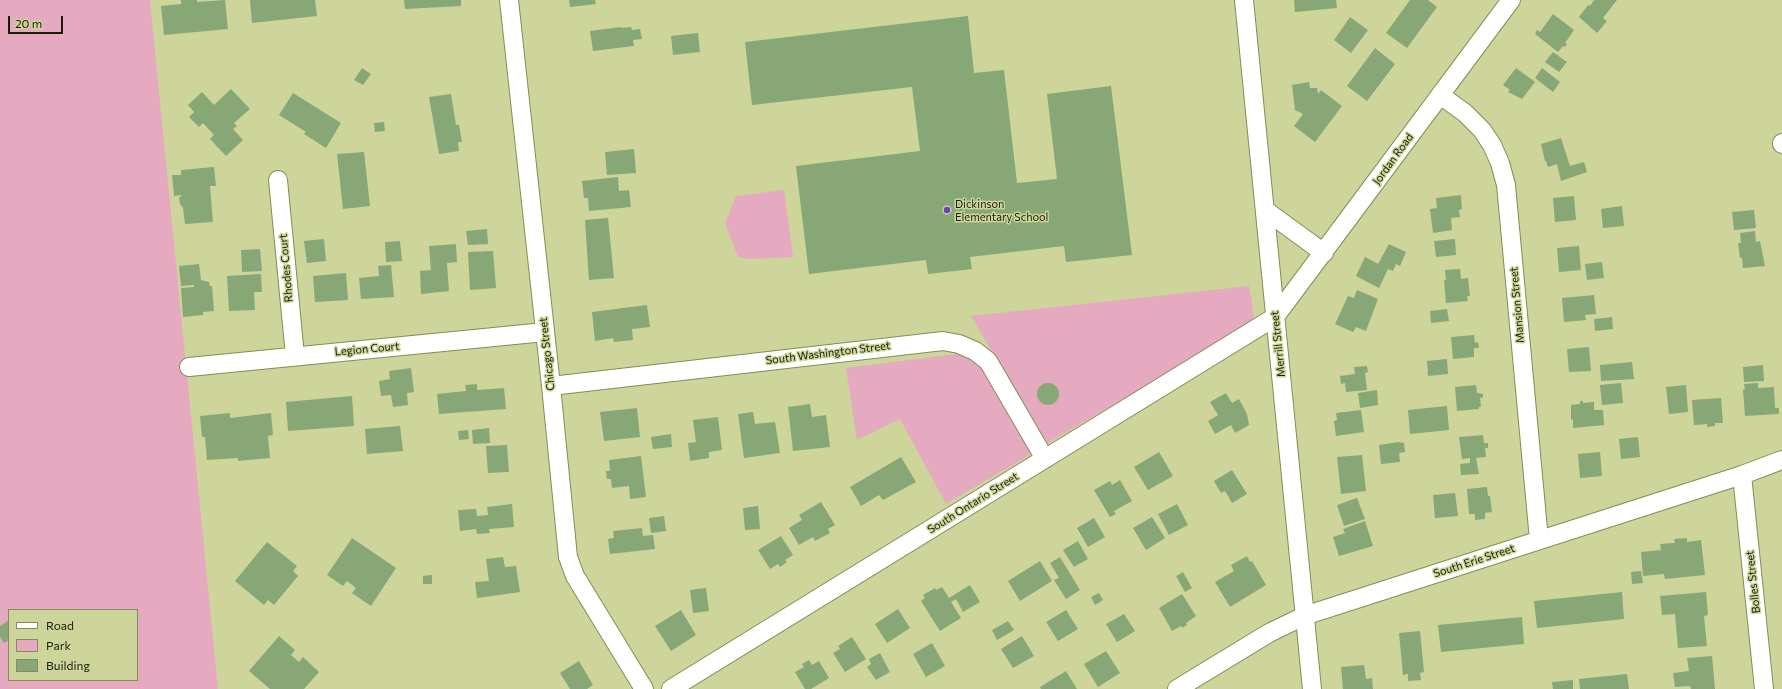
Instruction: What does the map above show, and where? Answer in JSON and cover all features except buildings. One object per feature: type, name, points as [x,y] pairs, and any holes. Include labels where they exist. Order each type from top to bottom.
[{"type":"street","name":"Chicago Street","points":[[509,0],[568,557],[576,576],[644,689]]},
{"type":"street","name":"Merrill Street","points":[[1244,0],[1312,689]]},
{"type":"street","name":"Jordan Road","points":[[1275,317],[1511,0]]},
{"type":"street","name":"Mansion Street","points":[[1440,95],[1465,113],[1482,130],[1492,145],[1500,163],[1506,185],[1539,540]]},
{"type":"street","name":"Rhodes Court","points":[[278,180],[295,356]]},
{"type":"street","points":[[1265,210],[1324,253]]},
{"type":"street","name":"South Ontario Street","points":[[671,689],[1275,317]]},
{"type":"street","name":"Legion Court","points":[[189,367],[545,332]]},
{"type":"street","name":"South Washington Street","points":[[551,386],[943,341],[959,344],[975,351],[988,361],[1045,459]]},
{"type":"street","name":"South Erie Street","points":[[1177,689],[1269,633],[1304,616],[1742,475],[1782,460]]},
{"type":"street","name":"Bolles Street","points":[[1742,475],[1764,689]]},
{"type":"green space","points":[[0,0],[150,0],[218,689],[0,689]]},
{"type":"green space","points":[[784,190],[793,257],[749,259],[738,257],[725,223],[736,196]]},
{"type":"green space","points":[[1249,286],[1255,322],[1046,444],[971,316]]},
{"type":"green space","points":[[972,352],[1031,454],[946,504],[900,419],[857,440],[846,368]]},
{"type":"place","name":"Dickinson Elementary School","points":[[947,210]]}]
